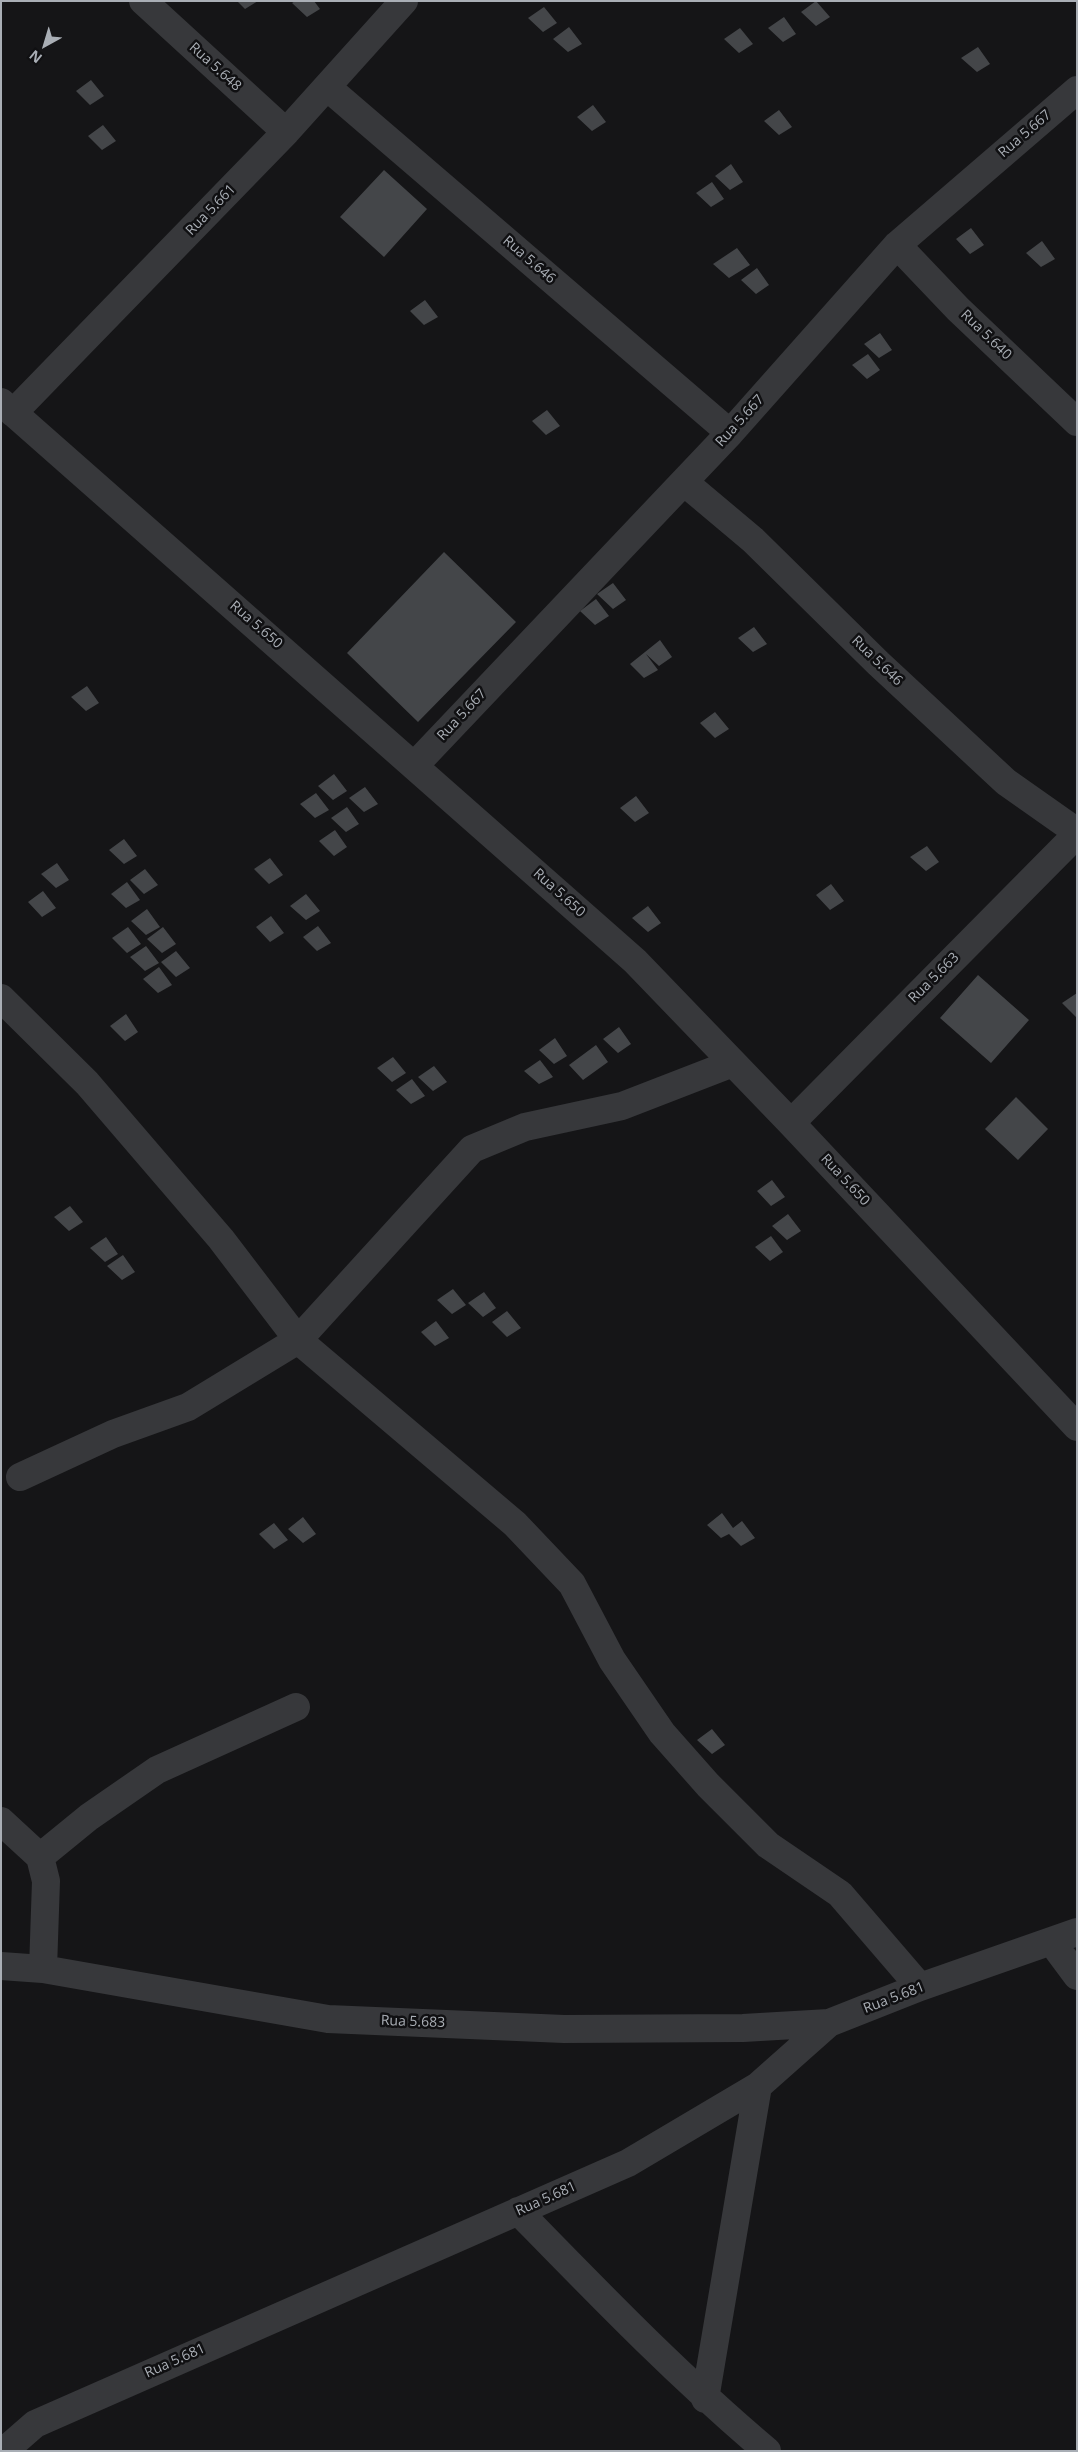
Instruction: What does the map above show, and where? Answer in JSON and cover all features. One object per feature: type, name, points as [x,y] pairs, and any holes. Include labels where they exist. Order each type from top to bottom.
[{"type":"street","name":"Rua 5.648","points":[[143,1],[286,132]]},
{"type":"street","name":"Rua 5.661","points":[[7,407],[286,132],[404,1]]},
{"type":"street","name":"Rua 5.646","points":[[327,87],[730,433]]},
{"type":"street","name":"Rua 5.667","points":[[415,765],[730,433],[897,246],[1077,90]]},
{"type":"street","name":"Rua 5.640","points":[[897,246],[958,309],[1077,422]]},
{"type":"street","name":"Rua 5.650","points":[[7,407],[636,961],[1077,1426]]},
{"type":"street","name":"Rua 5.646","points":[[684,482],[753,540],[878,663],[1006,782],[1077,833]]},
{"type":"street","name":"Rua 5.663","points":[[791,1123],[1077,833]]},
{"type":"street","points":[[1,998],[87,1083],[221,1239],[298,1340],[515,1524],[572,1584],[612,1660],[668,1740],[708,1785],[768,1845],[840,1894],[920,1988]]},
{"type":"street","points":[[20,1477],[114,1434],[188,1407],[298,1340],[472,1149],[525,1127],[622,1106],[733,1063]]},
{"type":"street","points":[[40,1857],[88,1817],[157,1770],[296,1707]]},
{"type":"street","points":[[1,1821],[40,1857],[46,1881],[43,1969]]},
{"type":"street","name":"Rua 5.681","points":[[4,2451],[35,2424],[628,2162],[758,2086],[829,2023],[920,1988],[1077,1932]]},
{"type":"street","points":[[1051,1941],[1077,1976]]},
{"type":"street","name":"Rua 5.683","points":[[1,1966],[43,1969],[328,2019],[564,2029],[742,2028],[829,2023]]},
{"type":"street","points":[[705,2399],[758,2086]]},
{"type":"street","points":[[518,2211],[637,2334],[705,2399],[767,2451]]},
{"type":"building","points":[[237,1],[258,1],[245,9]]},
{"type":"building","points":[[295,1],[314,1],[320,9],[307,17],[292,3]]},
{"type":"building","points":[[816,1],[830,17],[816,26],[801,12]]},
{"type":"building","points":[[544,7],[557,23],[543,32],[528,18]]},
{"type":"building","points":[[784,17],[796,34],[783,42],[768,28]]},
{"type":"building","points":[[569,27],[582,44],[568,52],[553,39]]},
{"type":"building","points":[[740,28],[753,44],[739,53],[724,39]]},
{"type":"building","points":[[978,47],[990,64],[977,72],[961,58]]},
{"type":"building","points":[[91,80],[104,96],[90,105],[76,91]]},
{"type":"building","points":[[593,105],[606,122],[592,131],[577,117]]},
{"type":"building","points":[[779,110],[792,127],[779,135],[764,121]]},
{"type":"building","points":[[103,125],[116,141],[102,150],[88,136]]},
{"type":"building","points":[[731,164],[743,182],[730,190],[715,176]]},
{"type":"building","points":[[384,170],[427,209],[384,257],[340,217]]},
{"type":"building","points":[[712,182],[724,199],[711,207],[696,193]]},
{"type":"building","points":[[971,228],[984,245],[970,254],[956,239]]},
{"type":"building","points":[[1042,241],[1055,259],[1041,267],[1026,253]]},
{"type":"building","points":[[737,248],[750,265],[729,278],[713,264]]},
{"type":"building","points":[[757,268],[769,285],[756,294],[741,280]]},
{"type":"building","points":[[425,300],[438,317],[424,325],[410,311]]},
{"type":"building","points":[[880,333],[892,350],[879,358],[864,344]]},
{"type":"building","points":[[868,354],[880,370],[867,379],[852,365]]},
{"type":"building","points":[[547,410],[560,426],[546,435],[532,421]]},
{"type":"building","points":[[444,552],[516,622],[418,722],[347,653]]},
{"type":"building","points":[[613,583],[626,600],[613,609],[597,594]]},
{"type":"building","points":[[596,599],[609,616],[595,625],[580,611]]},
{"type":"building","points":[[754,627],[767,644],[753,652],[738,638]]},
{"type":"building","points":[[660,640],[672,657],[659,666],[646,654],[658,670],[644,678],[630,664]]},
{"type":"building","points":[[87,686],[99,703],[86,711],[71,697]]},
{"type":"building","points":[[715,712],[729,729],[715,738],[700,723]]},
{"type":"building","points":[[334,774],[347,791],[333,800],[318,786]]},
{"type":"building","points":[[365,787],[378,804],[364,812],[349,798]]},
{"type":"building","points":[[316,793],[329,810],[315,818],[300,804]]},
{"type":"building","points":[[636,796],[649,813],[635,822],[620,808]]},
{"type":"building","points":[[347,807],[359,824],[346,832],[331,818]]},
{"type":"building","points":[[335,830],[347,847],[334,856],[319,841]]},
{"type":"building","points":[[124,839],[137,856],[124,864],[109,850]]},
{"type":"building","points":[[927,846],[939,862],[926,871],[910,857]]},
{"type":"building","points":[[270,858],[283,875],[269,884],[254,869]]},
{"type":"building","points":[[57,863],[69,880],[56,888],[41,874]]},
{"type":"building","points":[[145,869],[158,885],[144,894],[130,880]]},
{"type":"building","points":[[127,882],[140,900],[126,908],[111,894]]},
{"type":"building","points":[[831,884],[844,901],[830,910],[816,895]]},
{"type":"building","points":[[43,891],[56,908],[42,917],[28,902]]},
{"type":"building","points":[[306,894],[320,911],[306,920],[290,906]]},
{"type":"building","points":[[648,906],[661,923],[648,932],[632,918]]},
{"type":"building","points":[[147,909],[160,927],[146,935],[131,921]]},
{"type":"building","points":[[271,916],[284,933],[270,942],[256,927]]},
{"type":"building","points":[[318,926],[331,943],[317,951],[303,937]]},
{"type":"building","points":[[128,927],[141,944],[127,953],[112,938]]},
{"type":"building","points":[[163,927],[176,944],[162,953],[147,939]]},
{"type":"building","points":[[146,946],[159,963],[145,971],[130,957]]},
{"type":"building","points":[[176,951],[190,968],[176,977],[161,962]]},
{"type":"building","points":[[159,967],[172,985],[158,993],[143,979]]},
{"type":"building","points":[[978,975],[1029,1020],[991,1063],[940,1018]]},
{"type":"building","points":[[1077,993],[1077,1018],[1062,1003]]},
{"type":"building","points":[[126,1014],[138,1032],[125,1041],[110,1026]]},
{"type":"building","points":[[619,1027],[631,1044],[618,1053],[603,1039]]},
{"type":"building","points":[[555,1038],[567,1056],[554,1064],[539,1050]]},
{"type":"building","points":[[596,1045],[608,1062],[583,1080],[569,1065]]},
{"type":"building","points":[[393,1057],[406,1073],[392,1082],[377,1068]]},
{"type":"building","points":[[540,1060],[553,1077],[539,1084],[524,1071]]},
{"type":"building","points":[[434,1066],[447,1082],[433,1091],[418,1077]]},
{"type":"building","points":[[412,1079],[425,1096],[411,1104],[396,1090]]},
{"type":"building","points":[[1016,1097],[1048,1129],[1018,1160],[985,1129]]},
{"type":"building","points":[[772,1180],[785,1197],[771,1206],[757,1191]]},
{"type":"building","points":[[70,1206],[83,1222],[69,1231],[54,1217]]},
{"type":"building","points":[[788,1214],[801,1231],[787,1240],[772,1226]]},
{"type":"building","points":[[771,1236],[783,1252],[770,1261],[755,1247]]},
{"type":"building","points":[[106,1237],[118,1254],[105,1262],[90,1248]]},
{"type":"building","points":[[123,1255],[135,1272],[122,1280],[107,1266]]},
{"type":"building","points":[[453,1289],[466,1305],[452,1314],[437,1300]]},
{"type":"building","points":[[484,1292],[496,1308],[483,1317],[468,1303]]},
{"type":"building","points":[[507,1311],[521,1328],[507,1337],[492,1322]]},
{"type":"building","points":[[436,1321],[449,1338],[435,1346],[421,1332]]},
{"type":"building","points":[[722,1513],[733,1528],[742,1521],[755,1538],[741,1546],[729,1534],[721,1538],[707,1525]]},
{"type":"building","points":[[303,1517],[316,1534],[303,1543],[288,1529]]},
{"type":"building","points":[[274,1523],[288,1540],[274,1549],[259,1534]]},
{"type":"building","points":[[712,1729],[725,1745],[712,1754],[697,1740]]}]
